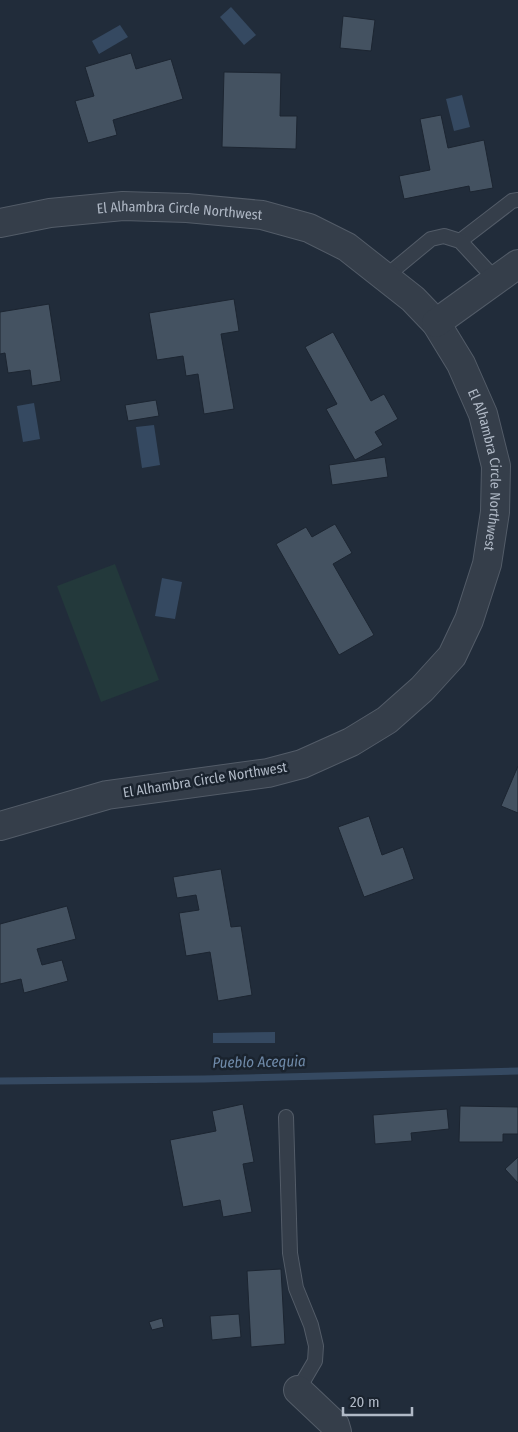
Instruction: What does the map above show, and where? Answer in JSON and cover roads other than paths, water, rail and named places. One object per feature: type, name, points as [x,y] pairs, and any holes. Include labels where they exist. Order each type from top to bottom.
[{"type":"street","name":"El Alhambra Circle Northwest","points":[[0,223],[50,213],[123,206],[187,208],[262,215],[310,228],[347,247],[413,299],[436,323],[461,364],[483,414],[496,466],[495,512],[487,564],[469,620],[452,656],[422,689],[387,720],[351,742],[302,764],[268,773],[107,796],[0,826]]},
{"type":"street","points":[[436,323],[518,264]]},
{"type":"street","points":[[298,1390],[336,1425],[337,1432]]},
{"type":"lane","points":[[460,241],[512,201],[518,200]]},
{"type":"lane","points":[[385,277],[431,239],[444,236],[456,238],[460,241],[496,280]]},
{"type":"lane","points":[[286,1117],[290,1253],[296,1288],[311,1325],[316,1346],[315,1361],[298,1390]]},
{"type":"water","points":[[231,7],[256,35],[244,45],[220,17]]},
{"type":"water","points":[[120,25],[128,37],[99,54],[92,41]]},
{"type":"water","points":[[462,95],[470,127],[454,131],[446,99]]},
{"type":"water","points":[[34,403],[40,439],[23,442],[17,406]]},
{"type":"water","points":[[154,425],[160,465],[142,468],[136,427]]},
{"type":"water","points":[[162,578],[182,582],[175,619],[155,616]]},
{"type":"water","points":[[275,1032],[275,1043],[213,1043],[213,1033]]},
{"type":"waterway","name":"Pueblo Acequia","points":[[0,1081],[204,1079],[518,1071]]}]
